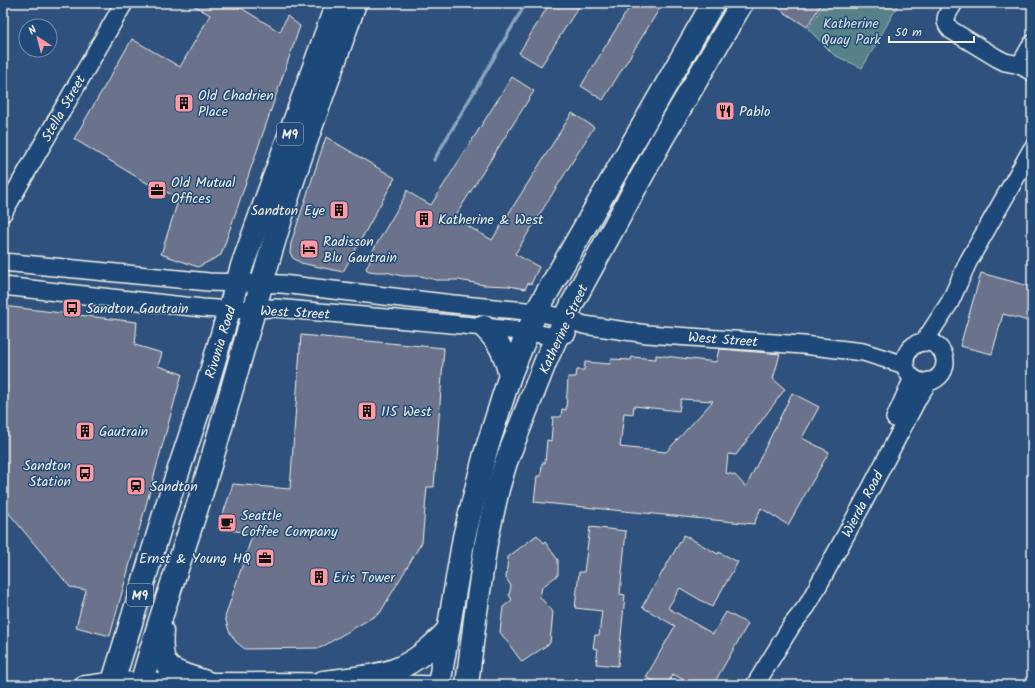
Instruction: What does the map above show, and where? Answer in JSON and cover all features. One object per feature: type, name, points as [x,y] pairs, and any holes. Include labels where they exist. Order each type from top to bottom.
[{"type":"main road","name":"Rivonia Road","points":[[113,683],[166,508],[208,382],[242,266],[338,3]]},
{"type":"main road","name":"Rivonia Road","points":[[142,683],[163,610],[206,480],[261,283],[291,188],[355,3]]},
{"type":"main road","name":"Katherine Street","points":[[438,685],[464,537],[485,454],[510,375],[536,312],[713,3]]},
{"type":"main road","points":[[536,312],[556,289],[573,263],[727,3]]},
{"type":"main road","name":"Katherine Street","points":[[467,685],[486,543],[498,489],[506,462],[556,337],[574,322],[662,139],[742,3]]},
{"type":"main road","points":[[484,328],[492,335],[502,348],[510,375]]},
{"type":"main road","points":[[166,508],[176,505],[184,498],[191,483],[210,422],[217,411],[228,403]]},
{"type":"main road","points":[[163,610],[161,651],[163,659],[174,671],[184,676],[206,682]]},
{"type":"main road","points":[[323,682],[396,670],[415,660],[448,630]]},
{"type":"street","name":"Stella Street","points":[[3,213],[124,3]]},
{"type":"street","points":[[954,3],[945,19],[946,26],[997,58],[1026,68],[1032,44]]},
{"type":"street","points":[[918,344],[930,342],[941,350],[944,355],[944,367],[936,378],[916,375],[907,353],[918,344],[950,302],[972,255],[1032,149]]},
{"type":"street","name":"West Street","points":[[3,262],[209,282],[261,283],[536,312],[574,322],[647,334],[803,345],[863,352],[918,344]]},
{"type":"street","name":"West Street","points":[[3,286],[230,310],[276,308],[528,332],[556,337]]},
{"type":"street","points":[[941,350],[950,302]]},
{"type":"street","name":"West Street","points":[[863,352],[916,375]]},
{"type":"street","name":"Wierda Road","points":[[755,685],[792,625],[807,606],[829,556],[856,504],[919,396],[916,375]]},
{"type":"street","points":[[83,685],[113,683],[206,682],[323,682],[438,685]]},
{"type":"green space","name":"Katherine Quay Park","points":[[825,3],[899,3],[862,68],[834,55],[808,29]]},
{"type":"building","name":"Old Chadrien Place","points":[[190,3],[233,3],[280,32],[287,16],[300,26],[221,255],[198,267],[161,254],[179,198],[145,182],[74,139],[132,39],[180,67],[210,15]]},
{"type":"building","points":[[550,3],[581,3],[541,66],[519,53]]},
{"type":"building","points":[[632,3],[663,3],[603,100],[581,86]]},
{"type":"building","points":[[770,3],[822,3],[807,27]]},
{"type":"building","points":[[512,77],[534,91],[454,218],[492,240],[572,113],[594,127],[515,254],[539,267],[531,284],[528,283],[525,289],[509,286],[484,285],[459,280],[436,280],[421,276],[402,276],[386,272],[369,271],[366,269],[370,260],[369,257],[405,196],[407,190],[431,205]]},
{"type":"building","name":"Sandton Eye","points":[[326,137],[395,178],[343,272],[301,263],[293,258],[290,253],[291,243]]},
{"type":"building","points":[[981,273],[1032,287],[1032,322],[1003,314],[992,354],[960,346]]},
{"type":"building","name":"Gautrain","points":[[3,306],[137,322],[135,345],[162,353],[158,366],[182,374],[110,636],[76,627],[86,590],[70,587],[3,506]]},
{"type":"building","points":[[301,335],[444,348],[434,487],[427,487],[422,542],[380,613],[320,648],[245,649],[236,642],[229,631],[225,617],[253,533],[218,529],[233,484],[290,489]]},
{"type":"building","points":[[719,349],[780,354],[773,379],[785,389],[736,455],[728,454],[726,473],[735,475],[746,487],[792,393],[819,407],[802,438],[829,452],[788,525],[761,508],[754,524],[534,502],[537,476],[541,476],[542,463],[545,463],[547,440],[551,441],[553,417],[561,417],[562,409],[566,410],[568,377],[576,377],[577,370],[584,370],[585,362],[610,364],[611,359],[631,360],[632,357],[656,359],[656,355],[716,362]],"holes":[[[681,399],[713,401],[666,452],[620,447],[624,413],[633,414],[634,406],[679,411]]]},
{"type":"building","points":[[590,527],[626,531],[620,594],[625,595],[618,666],[596,664],[598,649],[593,648],[595,635],[599,635],[602,611],[575,608],[579,572],[584,572]]},
{"type":"building","points":[[537,535],[544,543],[545,542],[558,560],[558,575],[542,587],[540,597],[553,612],[550,643],[522,662],[500,632],[503,607],[512,600],[509,595],[511,586],[506,578],[508,557]]},
{"type":"building","points":[[684,535],[718,554],[719,552],[738,562],[712,607],[680,588],[668,608],[713,634],[726,612],[748,624],[713,685],[693,685],[673,674],[667,685],[660,685],[646,677],[675,626],[642,607]]},
{"type":"waterway","points":[[434,160],[526,3]]},
{"type":"place","name":"Old Chadrien Place","points":[[184,103]]},
{"type":"place","name":"Pablo","points":[[725,111]]},
{"type":"place","name":"Old Mutual Offices","points":[[157,190]]},
{"type":"place","name":"Sandton Eye","points":[[339,210]]},
{"type":"place","name":"Katherine & West","points":[[424,219]]},
{"type":"place","name":"Radisson Blu Gautrain","points":[[309,249]]},
{"type":"place","name":"Sandton Gautrain","points":[[72,308]]},
{"type":"place","name":"115 West","points":[[367,411]]},
{"type":"place","name":"Gautrain","points":[[85,431]]},
{"type":"place","name":"Sandton Station","points":[[85,473]]},
{"type":"place","name":"Sandton","points":[[136,486]]},
{"type":"place","name":"Seattle Coffee Company","points":[[227,523]]},
{"type":"place","name":"Ernst & Young HQ","points":[[265,558]]},
{"type":"place","name":"Eris Tower","points":[[319,577]]}]
